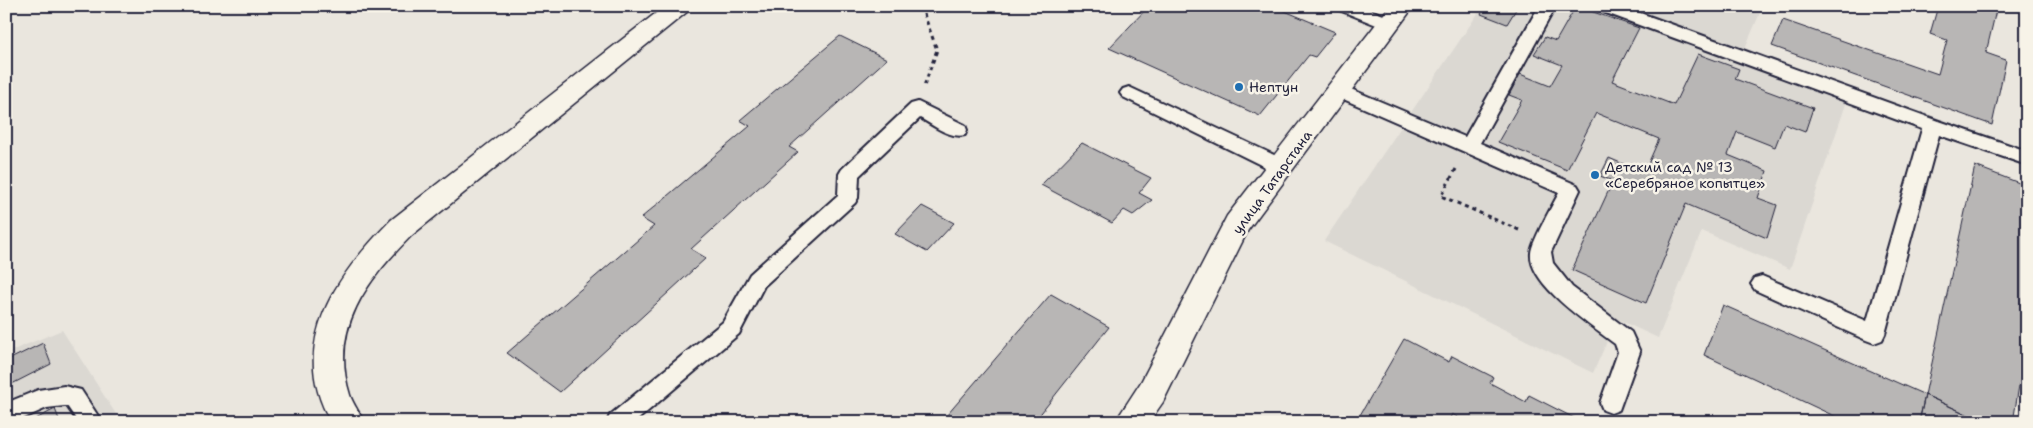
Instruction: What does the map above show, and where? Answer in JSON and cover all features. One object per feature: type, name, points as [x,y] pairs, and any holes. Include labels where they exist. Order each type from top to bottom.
[{"type":"street","points":[[348,422],[335,399],[329,374],[329,349],[333,326],[343,300],[355,280],[375,254],[401,228],[680,6]]},
{"type":"street","name":"улица Татарстана","points":[[1130,422],[1152,392],[1237,224],[1396,15]]},
{"type":"lane","points":[[1345,6],[1396,15]]},
{"type":"lane","points":[[1469,146],[1548,6]]},
{"type":"lane","points":[[1604,6],[1932,126],[2027,158]]},
{"type":"lane","points":[[1340,91],[1570,190],[1541,252],[1543,266],[1564,293],[1623,338],[1629,352],[1611,403]]},
{"type":"lane","points":[[1129,93],[1282,167]]},
{"type":"lane","points":[[618,422],[731,328],[757,280],[848,198],[849,174],[918,109],[958,130]]},
{"type":"lane","points":[[1762,284],[1874,334],[1932,126]]},
{"type":"lane","points":[[6,415],[42,398],[60,395],[73,397],[90,422]]},
{"type":"path","points":[[918,109],[937,50],[921,6]]},
{"type":"path","points":[[1469,146],[1441,196],[1546,242]]},
{"type":"shaded area","name":"Детский сад № 13 «Серебряное копытце»","points":[[1483,6],[1763,6],[1742,55],[1847,101],[1790,269],[1702,231],[1658,338],[1617,319],[1593,373],[1324,241]]},
{"type":"shaded area","points":[[62,330],[121,422],[6,422],[6,353]]},
{"type":"building","name":"Нептун","points":[[1149,6],[1273,6],[1335,32],[1315,57],[1309,55],[1260,116],[1109,48]]},
{"type":"building","points":[[1486,6],[1518,6],[1507,24],[1481,14]]},
{"type":"building","points":[[1576,6],[1639,28],[1612,81],[1674,105],[1698,54],[1739,69],[1735,79],[1813,108],[1805,132],[1784,124],[1775,147],[1737,132],[1728,155],[1767,171],[1758,198],[1777,205],[1767,238],[1686,204],[1646,303],[1572,270],[1613,181],[1600,176],[1609,158],[1644,173],[1659,139],[1596,113],[1567,170],[1498,142],[1522,100],[1509,95],[1520,74],[1550,86],[1562,65],[1534,54],[1545,37],[1556,41]]},
{"type":"building","points":[[1938,6],[1997,6],[1986,53],[2006,60],[1992,125],[1772,46],[1783,20],[1938,74],[1947,40],[1930,34]]},
{"type":"building","points":[[840,36],[887,59],[789,147],[798,152],[691,249],[706,258],[560,392],[507,353],[654,226],[641,218],[750,126],[740,120]]},
{"type":"building","points":[[1082,143],[1151,178],[1139,193],[1152,200],[1133,215],[1124,210],[1112,223],[1041,185]]},
{"type":"building","points":[[1975,166],[2027,186],[2027,337],[2013,422],[1984,422],[1925,395]]},
{"type":"building","points":[[922,206],[954,223],[927,252],[895,234]]},
{"type":"building","points":[[1051,294],[1109,327],[1034,422],[941,422]]},
{"type":"building","points":[[1723,305],[1925,395],[1919,422],[1847,422],[1704,355]]},
{"type":"building","points":[[1404,339],[1449,362],[1452,356],[1493,377],[1490,383],[1526,402],[1529,395],[1582,422],[1466,422],[1452,414],[1448,422],[1356,422]]},
{"type":"building","points":[[43,343],[51,364],[6,387],[6,361]]},
{"type":"building","points":[[1925,395],[1984,422],[1919,422]]},
{"type":"building","points":[[55,409],[60,422],[30,422]]},
{"type":"place","name":"Нептун","points":[[1239,87]]},
{"type":"place","name":"Детский сад № 13 «Серебряное копытце»","points":[[1595,175]]}]
